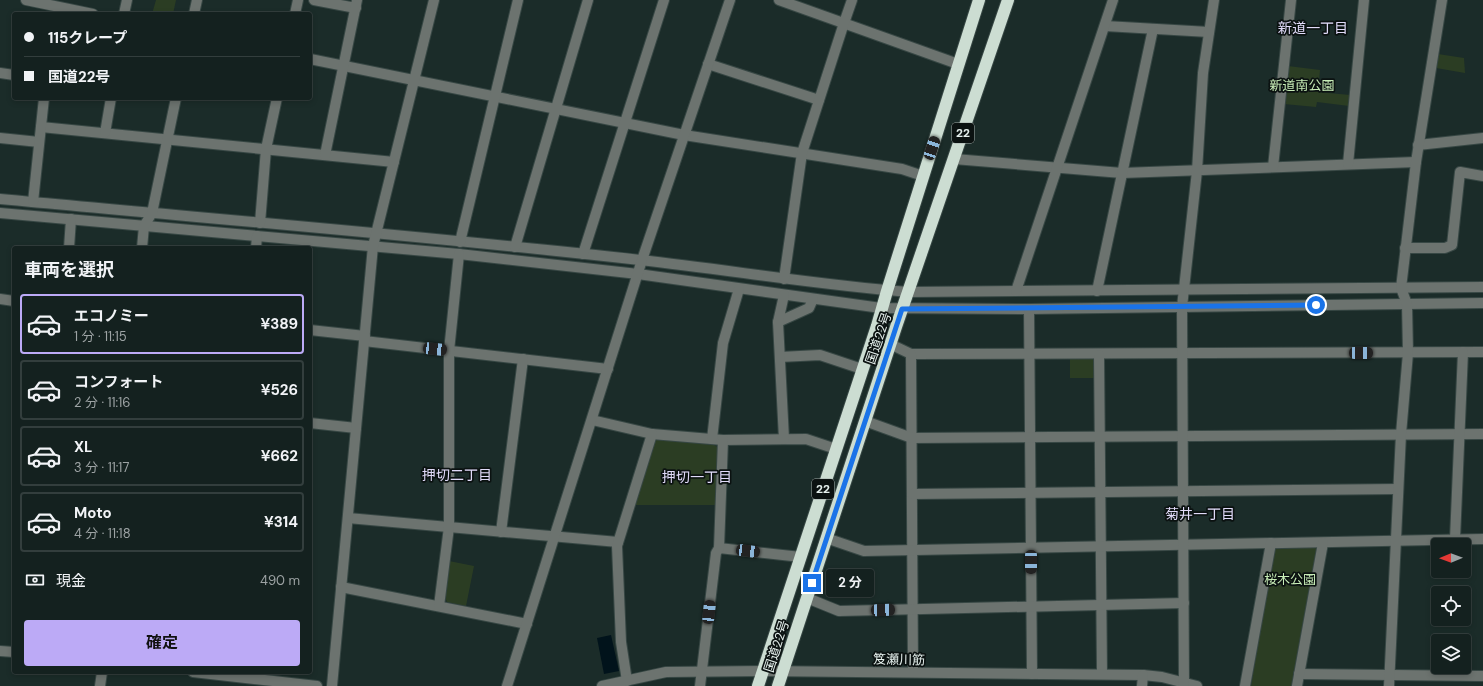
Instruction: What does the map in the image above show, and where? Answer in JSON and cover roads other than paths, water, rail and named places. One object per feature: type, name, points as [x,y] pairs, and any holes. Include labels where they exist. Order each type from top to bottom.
[{"type":"highway","name":"国道22号","points":[[758,686],[882,308],[979,0]]},
{"type":"highway","name":"国道22号","points":[[778,686],[890,344],[1008,0]]},
{"type":"street","points":[[26,0],[83,12]]},
{"type":"street","points":[[124,12],[127,0]]},
{"type":"street","points":[[194,12],[197,0]]},
{"type":"street","points":[[295,12],[298,0]]},
{"type":"street","points":[[314,0],[356,4],[325,155]]},
{"type":"street","points":[[332,686],[373,246],[434,0]]},
{"type":"street","points":[[460,242],[518,0]]},
{"type":"street","points":[[515,247],[588,0]]},
{"type":"street","points":[[583,254],[664,0]]},
{"type":"street","points":[[507,686],[642,260],[730,0]]},
{"type":"street","points":[[779,0],[793,2],[844,23],[958,64]]},
{"type":"street","points":[[784,279],[802,153],[852,0]]},
{"type":"street","points":[[1016,291],[1113,0]]},
{"type":"street","points":[[1184,684],[1182,307],[1197,171],[1203,73],[1214,0]]},
{"type":"street","points":[[1273,167],[1291,0]]},
{"type":"street","points":[[1348,164],[1364,0]]},
{"type":"street","points":[[1389,681],[1401,434],[1408,353],[1407,304],[1400,288],[1418,145],[1442,0]]},
{"type":"street","points":[[1105,26],[1209,32]]},
{"type":"street","points":[[1097,291],[1153,29]]},
{"type":"street","points":[[312,58],[684,135],[902,169],[923,176]]},
{"type":"street","points":[[708,64],[819,100]]},
{"type":"street","points":[[0,73],[12,74]]},
{"type":"street","points":[[33,202],[44,100]]},
{"type":"street","points":[[105,133],[111,100]]},
{"type":"street","points":[[142,246],[144,226],[152,213],[176,100]]},
{"type":"street","points":[[260,223],[266,149],[277,100]]},
{"type":"street","points":[[41,127],[394,162]]},
{"type":"street","points":[[0,138],[39,142]]},
{"type":"street","points":[[1418,145],[1483,138]]},
{"type":"street","points":[[954,159],[1122,173],[1416,162]]},
{"type":"street","points":[[1405,248],[1445,248],[1452,244],[1460,172],[1483,176]]},
{"type":"street","points":[[0,199],[376,233],[642,260],[860,289],[887,291],[1097,291],[1483,287]]},
{"type":"street","points":[[0,213],[459,254],[638,274],[882,308],[1029,309],[1483,303]]},
{"type":"street","points":[[69,246],[71,219]]},
{"type":"street","points":[[256,246],[257,236]]},
{"type":"street","points":[[439,606],[449,527],[449,351],[459,254]]},
{"type":"street","points":[[712,440],[723,343],[739,288]]},
{"type":"street","points":[[784,295],[778,322],[784,439]]},
{"type":"street","points":[[778,322],[810,308],[812,299]]},
{"type":"street","points":[[0,300],[12,301]]},
{"type":"street","points":[[1029,309],[1032,674]]},
{"type":"street","points":[[312,330],[449,351],[608,369]]},
{"type":"street","points":[[890,344],[911,354],[1099,355],[1483,352]]},
{"type":"street","points":[[1455,538],[1463,352]]},
{"type":"street","points":[[911,354],[913,672]]},
{"type":"street","points":[[780,357],[820,355],[862,370]]},
{"type":"street","points":[[1099,355],[1102,674]]},
{"type":"street","points":[[501,532],[523,359]]},
{"type":"street","points":[[592,420],[652,434],[712,440],[806,439],[836,449]]},
{"type":"street","points":[[865,421],[912,438],[1483,434]]},
{"type":"street","points":[[312,423],[356,428]]},
{"type":"street","points":[[627,680],[621,642],[618,542],[652,434]]},
{"type":"street","points":[[700,686],[703,672],[716,553],[719,548],[722,440]]},
{"type":"street","points":[[912,494],[1398,490]]},
{"type":"street","points":[[348,518],[618,542]]},
{"type":"street","points":[[826,538],[864,551],[1431,541]]},
{"type":"street","points":[[1471,539],[1483,539]]},
{"type":"street","points":[[1297,686],[1323,543]]},
{"type":"street","points":[[1245,686],[1271,544]]},
{"type":"street","points":[[719,548],[801,557]]},
{"type":"street","points":[[341,587],[527,624]]},
{"type":"street","points":[[807,598],[839,611],[1184,603]]},
{"type":"street","points":[[0,651],[12,652]]},
{"type":"street","name":"笈瀬川筋","points":[[602,686],[666,672],[763,670],[1143,675],[1162,677],[1184,684],[1197,686]]},
{"type":"street","points":[[100,686],[102,674]]},
{"type":"street","points":[[209,674],[294,685],[317,686]]},
{"type":"street","points":[[1299,674],[1389,681],[1483,676]]},
{"type":"street","points":[[1142,686],[1143,675]]},
{"type":"water","points":[[611,635],[619,671],[604,674],[597,638]]},
{"type":"district","name":"新道一丁目","points":[[1313,28]]},
{"type":"district","name":"押切二丁目","points":[[457,475]]},
{"type":"district","name":"押切一丁目","points":[[697,477]]},
{"type":"district","name":"菊井一丁目","points":[[1200,514]]},
{"type":"park label","name":"新道南公園","points":[[1302,85]]},
{"type":"park label","name":"桜木公園","points":[[1290,579]]}]
